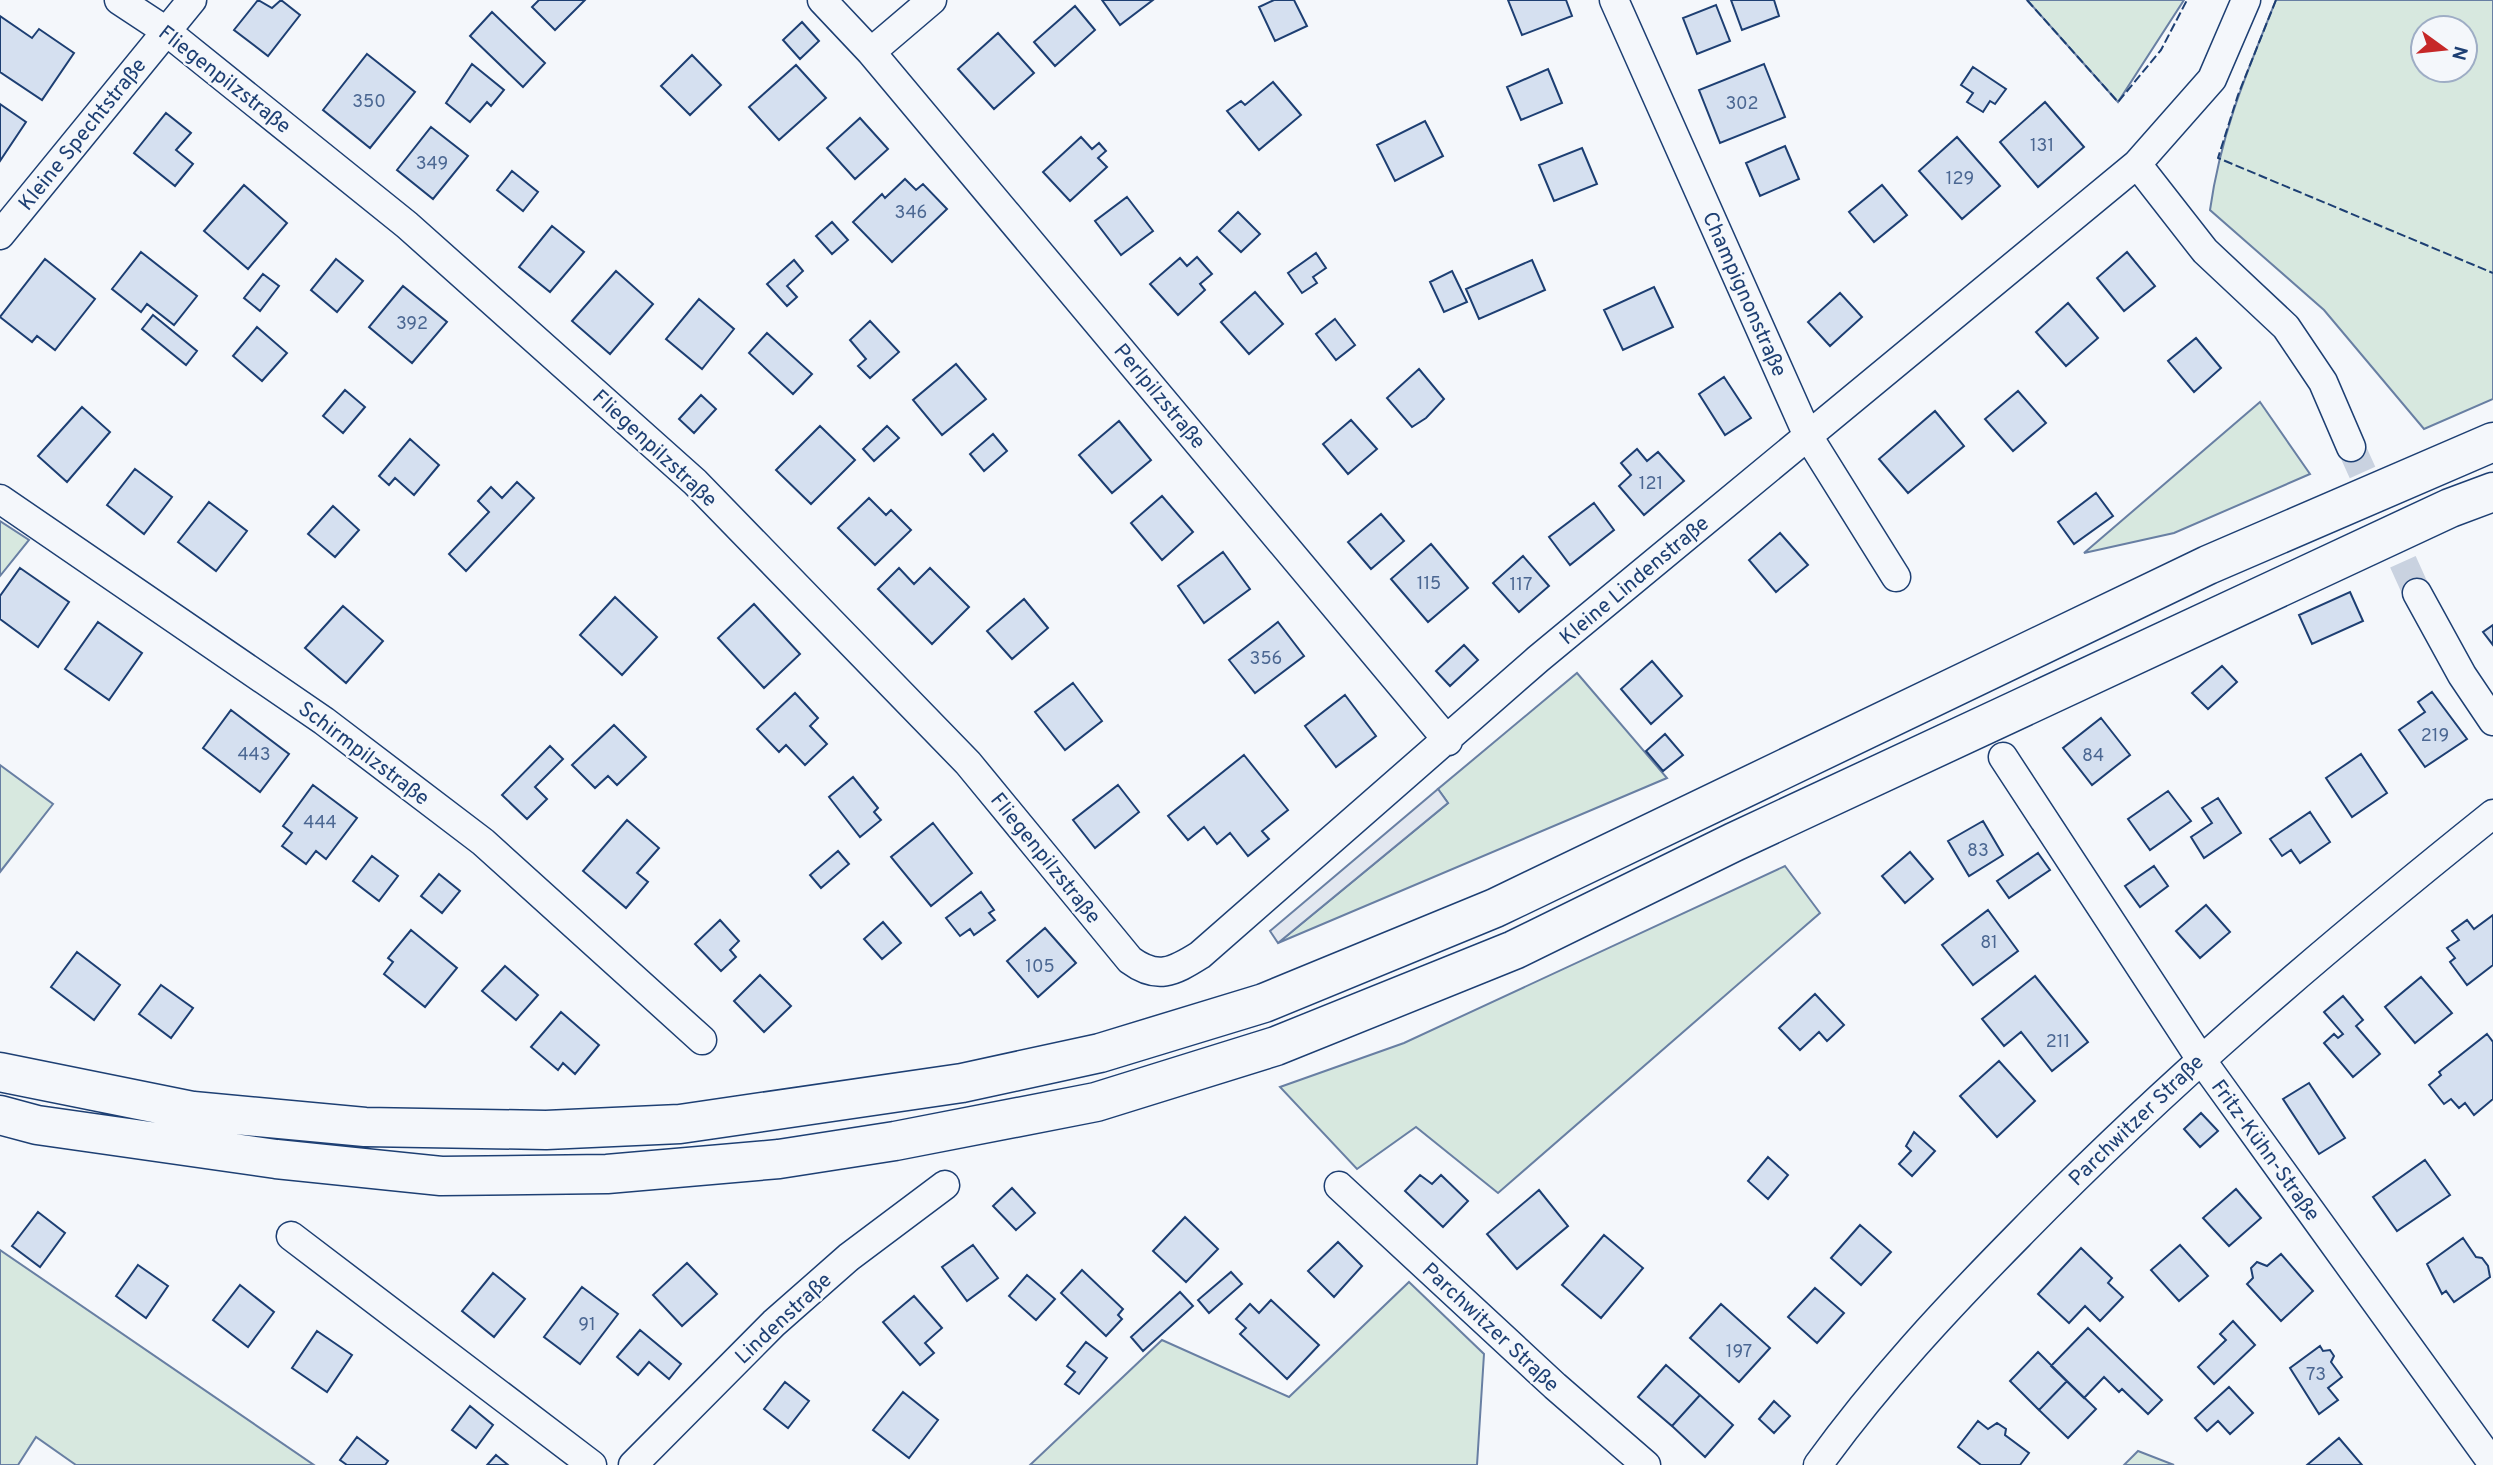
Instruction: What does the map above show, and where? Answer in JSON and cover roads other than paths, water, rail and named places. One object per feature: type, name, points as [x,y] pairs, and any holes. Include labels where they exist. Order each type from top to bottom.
[{"type":"highway","points":[[0,1072],[193,1111],[365,1127],[546,1130],[680,1124],[962,1083],[1100,1052],[1264,1003],[1495,908],[2208,565],[2493,442]]},
{"type":"highway","points":[[0,1115],[37,1125],[276,1159],[441,1176],[607,1174],[779,1159],[895,1141],[1096,1102],[1276,1046],[1514,950],[1747,836],[2450,508],[2493,492]]},
{"type":"street","name":"Fliegenpilzstraße","points":[[120,0],[166,31],[407,225],[695,482],[968,763],[1130,960]]},
{"type":"street","name":"Kleine Spechtstraße","points":[[0,235],[192,0]]},
{"type":"street","name":"Perlpilzstraße","points":[[822,0],[871,52],[1448,741]]},
{"type":"street","points":[[871,52],[932,0]]},
{"type":"street","name":"Champignonstraße","points":[[1614,0],[1808,436],[1896,577]]},
{"type":"street","name":"Kleine Lindenstraße","points":[[1130,960],[1145,972],[1160,972],[1179,968],[1200,955],[1448,741],[1538,659],[2137,164],[2212,79],[2246,0]]},
{"type":"street","points":[[2137,164],[2205,251],[2286,327],[2322,382],[2351,447]]},
{"type":"street","name":"Schirmpilzstraße","points":[[0,499],[324,721],[483,842],[702,1040]]},
{"type":"street","points":[[2417,593],[2462,675],[2493,721]]},
{"type":"street","name":"Fritz-Kühn-Straße","points":[[2003,757],[2200,1058],[2493,1464]]},
{"type":"street","name":"Parchwitzer Straße","points":[[1818,1465],[1867,1398],[1952,1303],[2109,1142],[2200,1058],[2402,887],[2493,814]]},
{"type":"street","name":"Lindenstraße","points":[[633,1465],[774,1323],[849,1257],[945,1185]]},
{"type":"street","name":"Parchwitzer Straße","points":[[1339,1186],[1555,1386],[1646,1465]]},
{"type":"street","points":[[291,1236],[592,1465]]},
{"type":"tunnel","points":[[2351,447],[2417,593]]}]
